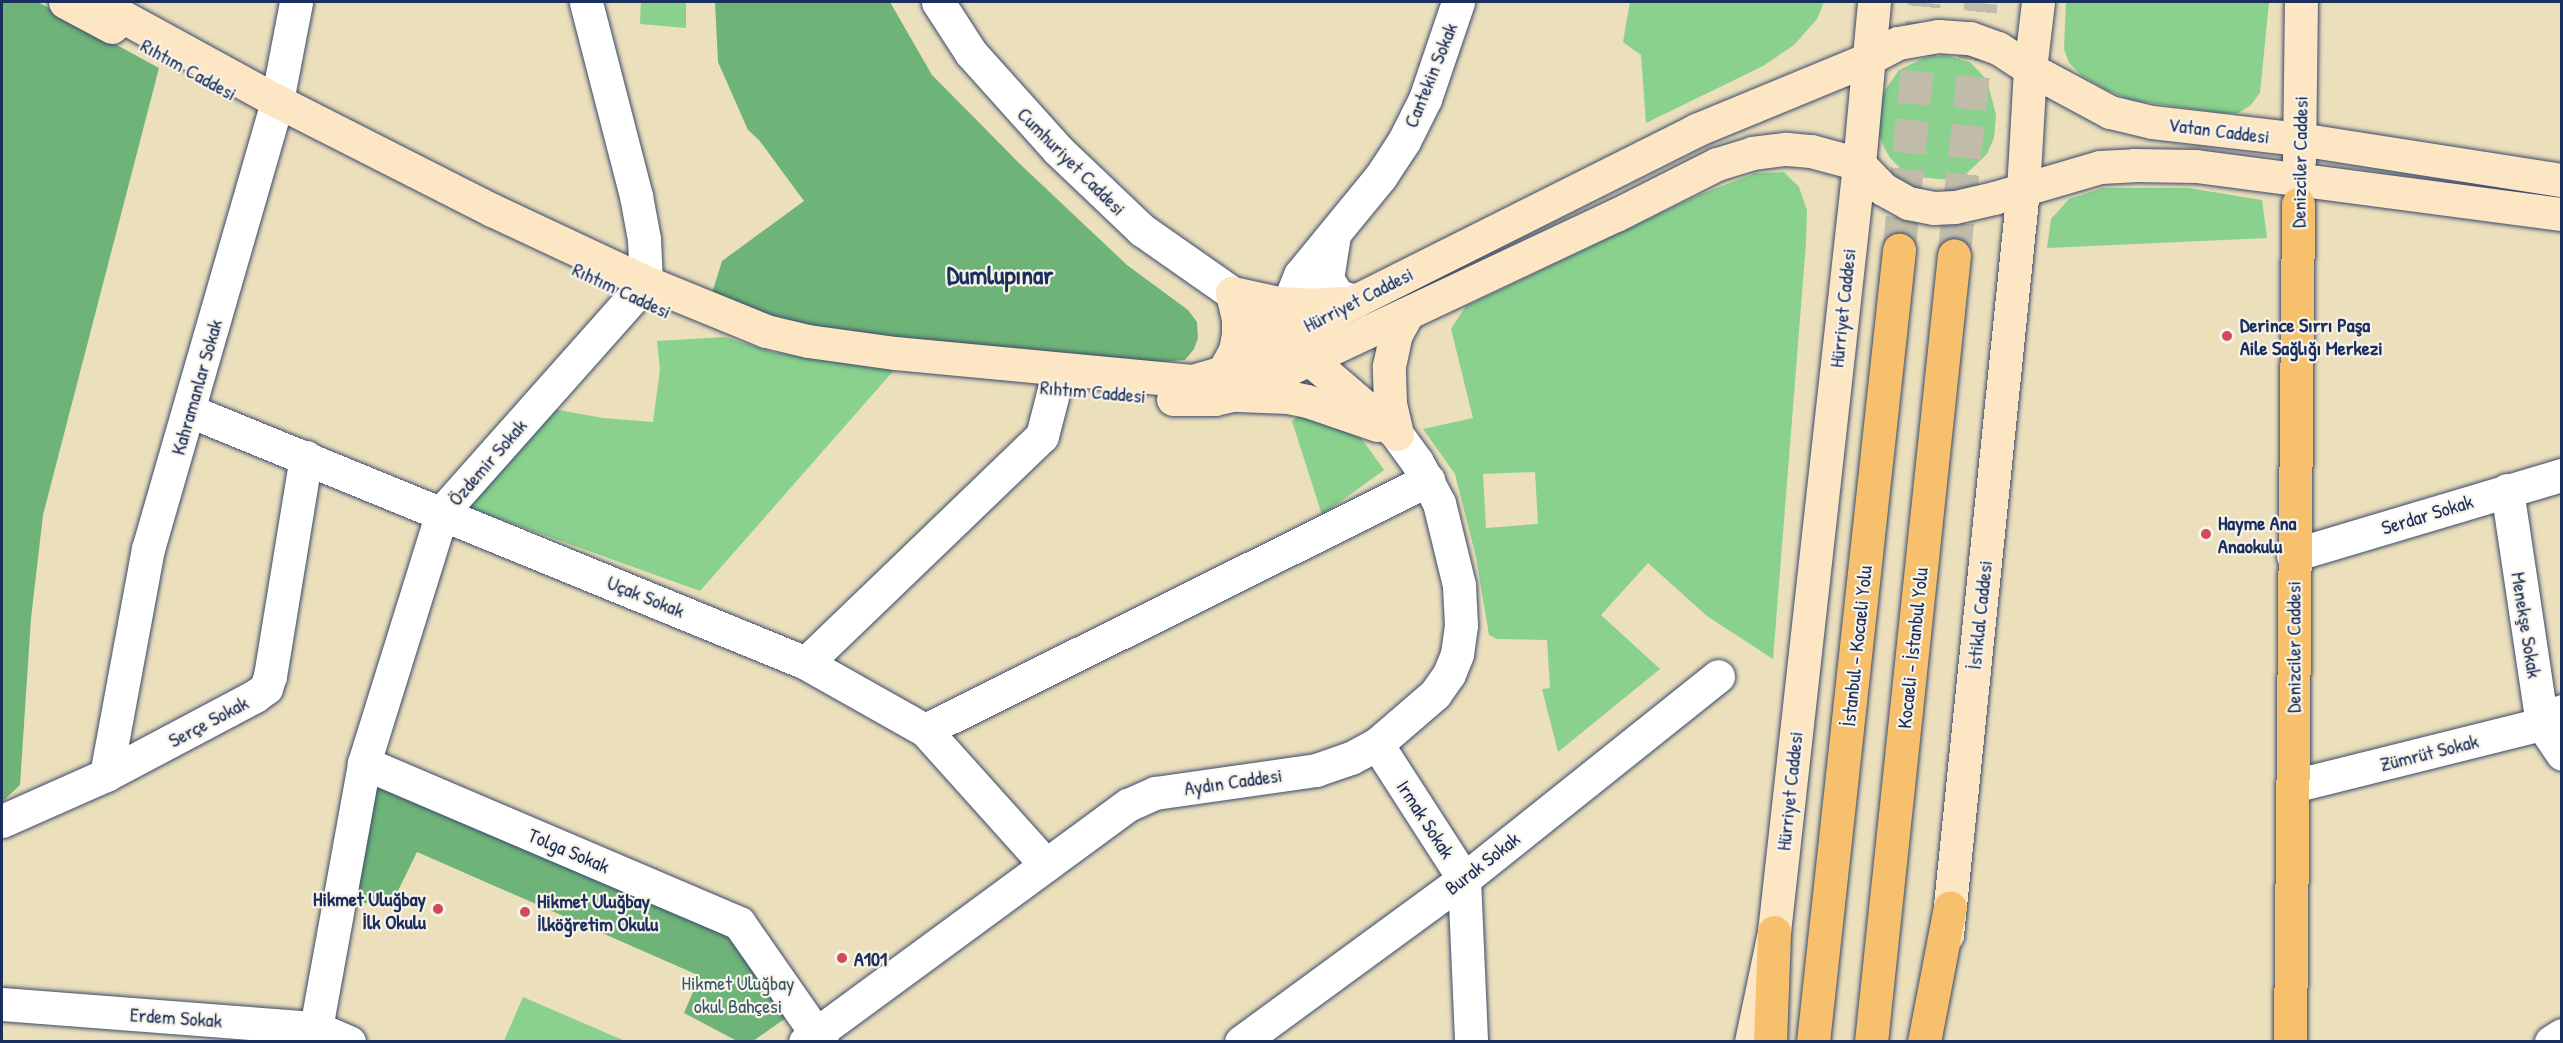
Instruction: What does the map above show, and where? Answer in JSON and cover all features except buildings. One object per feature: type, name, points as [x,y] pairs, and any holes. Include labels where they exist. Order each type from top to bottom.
[{"type":"main road","name":"Rıhtım Caddesi","points":[[65,2],[275,108],[492,210],[639,290],[766,331],[808,341],[1194,400],[1228,383]]},
{"type":"main road","name":"Rıhtım Caddesi","points":[[96,2],[275,108]]},
{"type":"main road","points":[[1859,164],[1874,2]]},
{"type":"main road","points":[[2023,189],[2030,69],[2038,2]]},
{"type":"main road","name":"Denizciler Caddesi","points":[[2290,1041],[2294,786],[2293,555],[2301,2]]},
{"type":"main road","name":"Vatan Caddesi","points":[[1868,59],[1898,43],[1938,36],[1970,38],[1998,48],[2030,69],[2110,112],[2173,125],[2299,139],[2562,180]]},
{"type":"main road","name":"Hürriyet Caddesi","points":[[1228,383],[1285,336],[1695,130],[1868,59]]},
{"type":"main road","name":"Hürriyet Caddesi","points":[[1228,383],[1311,358],[1616,216],[1717,164],[1752,153],[1787,148],[1811,151],[1859,164],[1774,932],[1751,1041]]},
{"type":"main road","name":"Vatan Caddesi","points":[[1859,164],[1883,189],[1908,203],[1934,208],[1955,207],[2100,167],[2134,165],[2196,166],[2298,191],[2562,214]]},
{"type":"main road","name":"İstiklal Caddesi","points":[[1936,1041],[2023,189]]},
{"type":"main road","name":"İstanbul - Kocaeli Yolu","points":[[1813,1041],[1899,250]]},
{"type":"main road","name":"Kocaeli - İstanbul Yolu","points":[[1871,1041],[1954,255]]},
{"type":"main road","points":[[1232,293],[1288,303],[1328,305],[1355,301]]},
{"type":"main road","points":[[1232,293],[1311,358],[1397,434]]},
{"type":"main road","points":[[1232,293],[1238,313],[1238,335],[1228,383],[1307,401],[1365,419],[1397,434]]},
{"type":"main road","points":[[1397,434],[1389,395],[1389,366],[1396,334],[1407,314]]},
{"type":"main road","name":"Rıhtım Caddesi","points":[[1057,379],[1228,383]]},
{"type":"main road","points":[[1924,1041],[1950,907]]},
{"type":"main road","points":[[1770,1041],[1774,932]]},
{"type":"street","name":"Kahramanlar Sokak","points":[[106,775],[148,549],[190,411],[275,108],[296,2]]},
{"type":"street","points":[[586,2],[636,196],[644,239],[639,290]]},
{"type":"street","name":"Cumhuriyet Caddesi","points":[[938,2],[971,53],[1058,150],[1142,230],[1232,293]]},
{"type":"street","name":"Cantekin Sokak","points":[[1285,336],[1283,322],[1288,303],[1300,276],[1381,176],[1404,141],[1425,99],[1458,2]]},
{"type":"street","name":"Cantekin Sokak","points":[[1335,232],[1327,279],[1338,296],[1355,301]]},
{"type":"street","name":"Özdemir Sokak","points":[[316,1028],[364,763],[442,512],[639,290]]},
{"type":"street","points":[[806,663],[1042,436],[1057,379]]},
{"type":"street","name":"Uçak Sokak","points":[[190,411],[442,512],[806,663],[925,730],[1046,866]]},
{"type":"street","name":"Aydın Caddesi","points":[[815,1038],[1046,866],[1100,823],[1128,805],[1155,793],[1316,770],[1351,758],[1377,744],[1435,694],[1449,674],[1457,654],[1461,625],[1459,585],[1442,513],[1428,480],[1397,434]]},
{"type":"street","name":"Serçe Sokak","points":[[2,822],[106,775],[266,688],[270,676],[306,457]]},
{"type":"street","name":"Serdar Sokak","points":[[2293,555],[2562,475]]},
{"type":"street","points":[[925,730],[1428,480]]},
{"type":"street","name":"Menekşe Sokak","points":[[2507,490],[2552,717],[2562,754]]},
{"type":"street","name":"Burak Sokak","points":[[1241,1041],[1464,879],[1718,676]]},
{"type":"street","name":"Zümrüt Sokak","points":[[2294,786],[2552,717]]},
{"type":"street","name":"Irmak Sokak","points":[[1377,744],[1464,879],[1472,1041]]},
{"type":"street","name":"Tolga Sokak","points":[[364,763],[739,923],[815,1038]]},
{"type":"street","name":"Erdem Sokak","points":[[2,1004],[316,1028],[349,1041]]},
{"type":"street","points":[[2551,1041],[2562,1035]]},
{"type":"green space","points":[[2,2],[38,2],[159,68],[43,515],[31,618],[20,785],[2,802]]},
{"type":"green space","points":[[641,2],[686,2],[686,28],[640,24]]},
{"type":"green space","points":[[715,2],[890,2],[932,75],[1021,165],[1127,265],[1188,310],[1197,322],[1198,338],[1194,349],[1185,360],[1059,370],[707,309],[722,261],[804,201],[759,140],[748,130],[718,62]]},
{"type":"green space","points":[[1630,2],[1824,2],[1817,19],[1794,45],[1763,66],[1646,123],[1641,55],[1623,42]]},
{"type":"green space","points":[[2066,2],[2269,2],[2260,93],[2250,106],[2238,113],[2221,113],[2131,100],[2107,90],[2082,76],[2069,63],[2064,49]]},
{"type":"green space","points":[[1945,55],[1970,62],[1987,80],[1996,115],[1994,138],[1987,154],[1966,174],[1952,180],[1917,177],[1902,170],[1890,158],[1884,147],[1878,132],[1876,111],[1885,90],[1899,70],[1924,58]]},
{"type":"green space","points":[[1784,172],[1799,187],[1807,210],[1773,659],[1707,616],[1648,563],[1601,615],[1660,669],[1558,752],[1542,689],[1550,688],[1547,640],[1497,639],[1489,635],[1476,557],[1455,474],[1423,429],[1473,418],[1451,329],[1466,306],[1701,194],[1756,173]],"holes":[[[1535,472],[1538,524],[1486,528],[1483,474]]]},
{"type":"green space","points":[[2103,188],[2188,188],[2262,200],[2267,238],[2047,248],[2051,219],[2069,199]]},
{"type":"green space","points":[[725,337],[772,352],[895,369],[700,591],[461,505],[553,409],[603,418],[653,422],[660,370],[657,341]]},
{"type":"green space","points":[[1303,412],[1332,421],[1361,438],[1384,470],[1322,515],[1292,421]]},
{"type":"green space","name":"Hikmet Uluğbay okul Bahçesi","points":[[364,763],[739,923],[800,1008],[753,1041],[737,1041],[684,1013],[700,976],[417,852],[391,905],[339,901]]},
{"type":"green space","points":[[523,997],[625,1041],[504,1041]]},
{"type":"tunnel","points":[[1899,250],[1924,2]]},
{"type":"tunnel","points":[[1954,255],[1981,2]]},
{"type":"place","name":"Derince Sırrı Paşa Aile Sağlığı Merkezi","points":[[2227,336]]},
{"type":"place","name":"Hayme Ana Anaokulu","points":[[2206,534]]},
{"type":"place","name":"Hikmet Uluğbay İlk Okulu","points":[[438,909]]},
{"type":"place","name":"Hikmet Uluğbay İlköğretim Okulu","points":[[525,912]]},
{"type":"place","name":"A101","points":[[842,958]]},
{"type":"district","name":"Dumlupınar","points":[[1000,275]]}]
